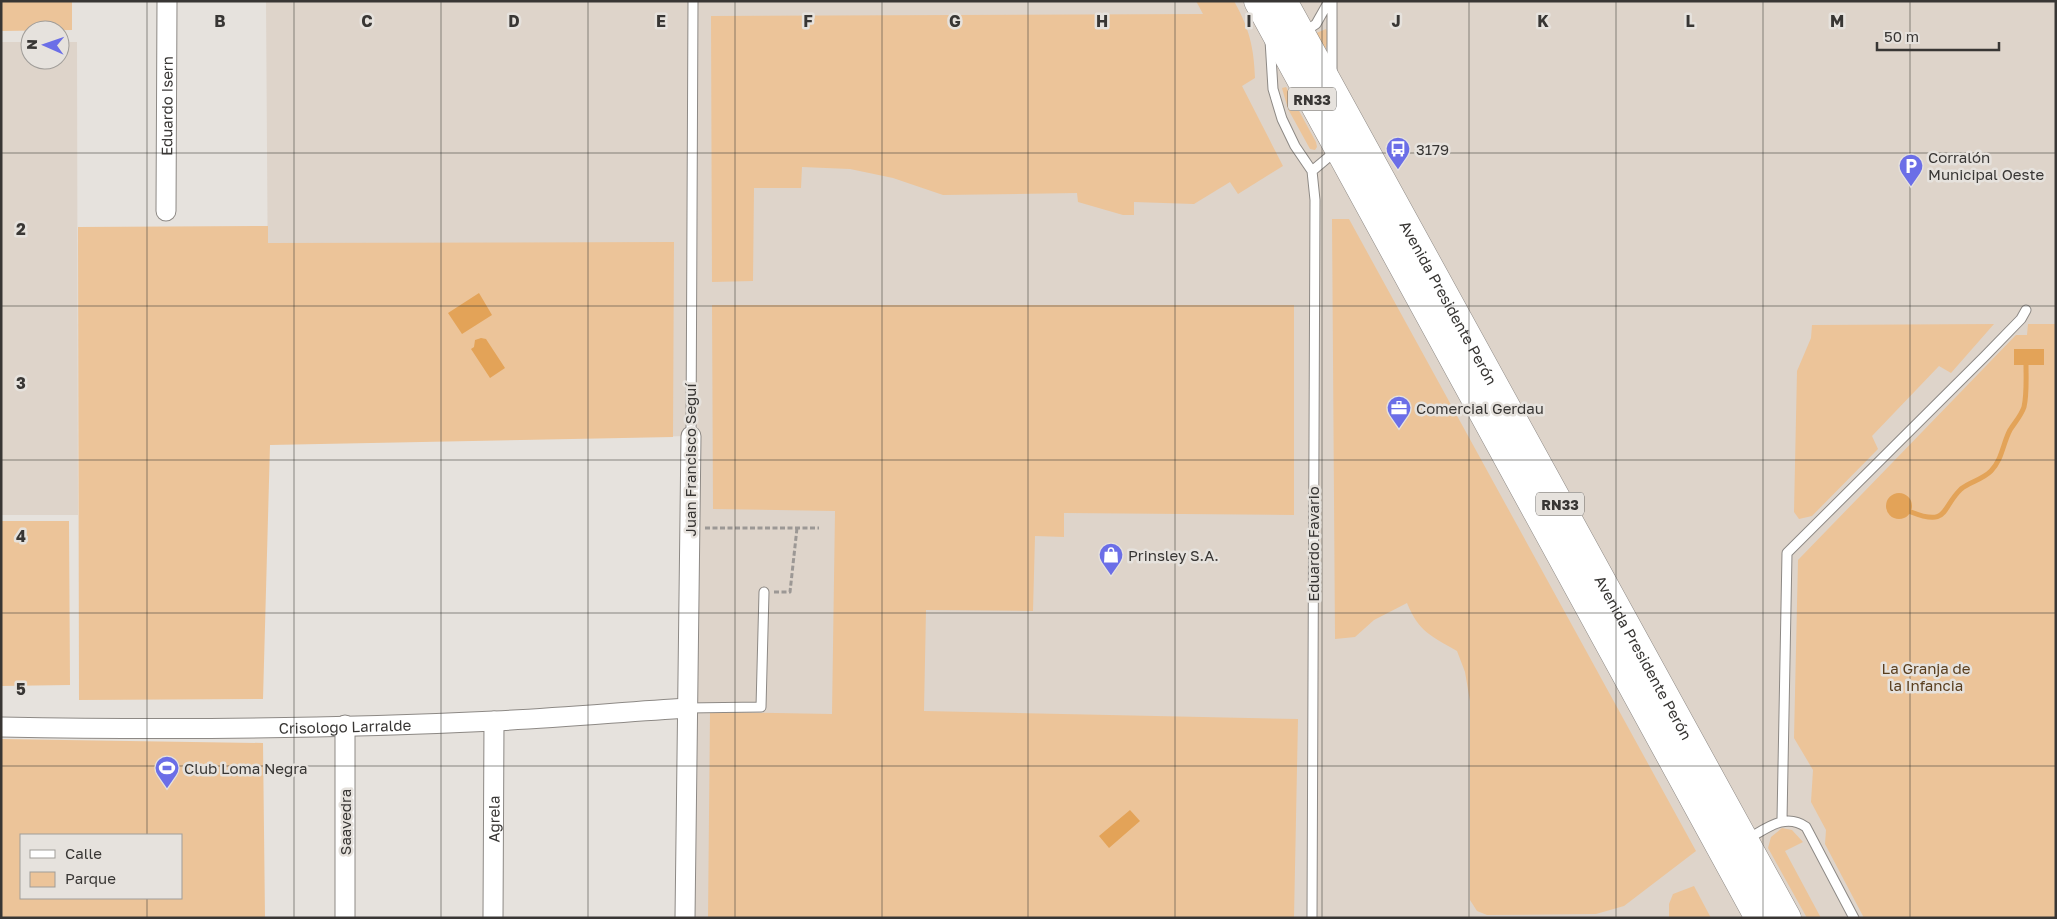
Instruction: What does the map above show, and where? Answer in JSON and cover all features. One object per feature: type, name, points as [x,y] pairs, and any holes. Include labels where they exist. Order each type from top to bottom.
[{"type":"main road","name":"Avenida Presidente Perón","points":[[1271,8],[1293,42],[1347,141],[1759,918]]},
{"type":"main road","name":"Avenida Presidente Perón","points":[[1293,42],[1332,90],[1347,141],[1745,840],[1787,918]]},
{"type":"street","name":"Eduardo Isern","points":[[166,211],[167,1]]},
{"type":"street","name":"Juan Francisco Seguí","points":[[685,918],[691,436]]},
{"type":"street","name":"Crisologo Larralde","points":[[1,727],[345,725],[494,721],[687,708]]},
{"type":"street","name":"Agrela","points":[[494,721],[494,918]]},
{"type":"street","name":"Saavedra","points":[[345,725],[345,918]]},
{"type":"lane","name":"Juan Francisco Seguí","points":[[691,436],[693,1]]},
{"type":"lane","points":[[1273,89],[1293,42],[1316,24],[1330,1]]},
{"type":"lane","points":[[1330,1],[1332,90]]},
{"type":"lane","points":[[1271,8],[1273,89],[1282,119],[1295,146],[1312,171],[1347,141]]},
{"type":"lane","name":"Eduardo Favario","points":[[1312,171],[1315,228],[1312,918]]},
{"type":"lane","points":[[1782,820],[1787,553],[2021,319],[2026,310]]},
{"type":"lane","points":[[687,708],[761,708],[764,592]]},
{"type":"lane","points":[[1745,840],[1782,820],[1799,822],[1806,827],[1854,918]]},
{"type":"path","points":[[689,527],[818,528]]},
{"type":"path","points":[[764,592],[790,592],[797,528]]},
{"type":"shaded area","points":[[266,1],[2056,1],[2056,918],[685,918],[691,436],[269,444]]},
{"type":"shaded area","points":[[1,42],[20,42],[20,70],[70,70],[70,42],[77,42],[78,515],[1,515]]},
{"type":"shaded area","points":[[479,293],[492,315],[462,334],[448,313]]},
{"type":"shaded area","points":[[486,339],[505,368],[490,378],[471,349],[474,347],[475,340]]},
{"type":"shaded area","points":[[2014,349],[2044,349],[2044,365],[2014,365]]},
{"type":"shaded area","points":[[1899,493],[1908,497],[1912,506],[1908,515],[1899,519],[1890,515],[1886,506],[1890,497]]},
{"type":"shaded area","points":[[1130,810],[1140,821],[1109,848],[1099,836]]},
{"type":"green space","points":[[1,1],[72,1],[72,30],[70,30],[70,20],[20,20],[20,31],[1,31]]},
{"type":"green space","points":[[1196,1],[1234,1],[1250,38],[1255,78],[1242,86],[1283,166],[1238,194],[1230,182],[1194,204],[1134,202],[1134,215],[1123,215],[1078,202],[1077,193],[943,195],[893,178],[850,169],[802,167],[801,188],[754,188],[753,281],[712,282],[711,16],[1203,14]]},
{"type":"green space","points":[[1326,29],[1329,36],[1325,51],[1314,34]]},
{"type":"green space","points":[[1286,87],[1316,142],[1317,147],[1315,150],[1310,149],[1288,109],[1282,88]]},
{"type":"green space","name":"Comercial Gerdau","points":[[1332,219],[1349,219],[1696,851],[1624,906],[1596,914],[1487,915],[1477,911],[1470,900],[1470,701],[1465,672],[1457,651],[1433,637],[1421,627],[1407,603],[1374,620],[1355,637],[1335,639]]},
{"type":"green space","points":[[268,226],[268,243],[674,242],[673,437],[270,445],[263,699],[79,700],[78,227]]},
{"type":"green space","points":[[712,305],[1294,305],[1294,515],[1064,513],[1064,537],[1035,536],[1033,611],[926,610],[924,711],[1298,719],[1294,918],[708,918],[710,712],[832,714],[835,511],[713,509]]},
{"type":"green space","points":[[1994,324],[1951,373],[1939,366],[1872,436],[1878,449],[1812,516],[1799,519],[1794,512],[1797,371],[1811,338],[1812,325]]},
{"type":"green space","name":"La Granja de la Infancia","points":[[2028,324],[2056,324],[2056,918],[1864,918],[1825,844],[1826,830],[1811,802],[1813,770],[1794,738],[1798,560],[2016,335],[2027,335]]},
{"type":"green space","points":[[1,521],[69,521],[70,685],[1,686]]},
{"type":"green space","name":"Club Loma Negra","points":[[1,739],[263,743],[265,918],[1,918]]},
{"type":"green space","points":[[1782,828],[1792,830],[1803,842],[1785,851],[1821,918],[1807,918],[1768,848],[1771,837]]},
{"type":"green space","points":[[1694,886],[1711,918],[1669,918],[1669,904],[1673,894]]},
{"type":"waterway","points":[[1911,512],[1923,516],[1938,516],[1943,513],[1961,489],[1984,477],[1995,467],[2010,430],[2024,407],[2026,365]]},
{"type":"place","name":"3179","points":[[1398,170]]},
{"type":"place","name":"Corralón Municipal Oeste","points":[[1911,187]]},
{"type":"place","name":"Comercial Gerdau","points":[[1399,429]]},
{"type":"place","name":"Prinsley S.A.","points":[[1111,576]]},
{"type":"place","name":"Club Loma Negra","points":[[167,789]]}]
